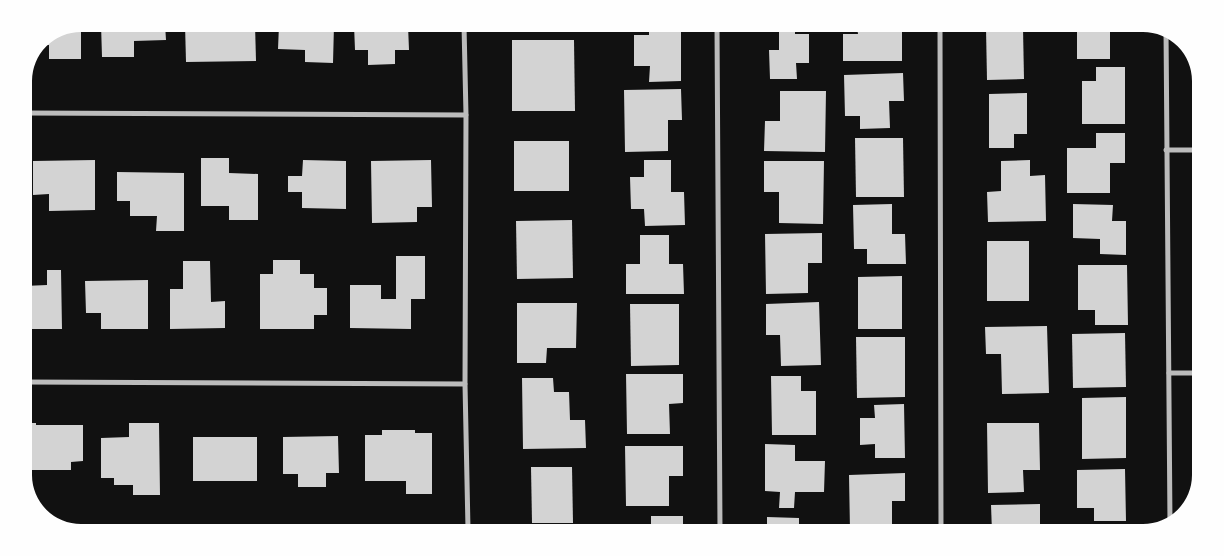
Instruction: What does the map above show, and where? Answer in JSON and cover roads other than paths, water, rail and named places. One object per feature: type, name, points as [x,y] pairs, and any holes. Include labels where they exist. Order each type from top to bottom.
[{"type":"street","points":[[464,32],[466,115],[465,384],[468,524]]},
{"type":"street","points":[[717,32],[720,524]]},
{"type":"street","points":[[940,32],[941,524]]},
{"type":"street","points":[[1166,38],[1170,515]]},
{"type":"street","points":[[33,112],[466,115]]},
{"type":"street","points":[[1166,150],[1191,150]]},
{"type":"street","points":[[1169,373],[1192,373]]},
{"type":"street","points":[[33,382],[465,384]]}]
